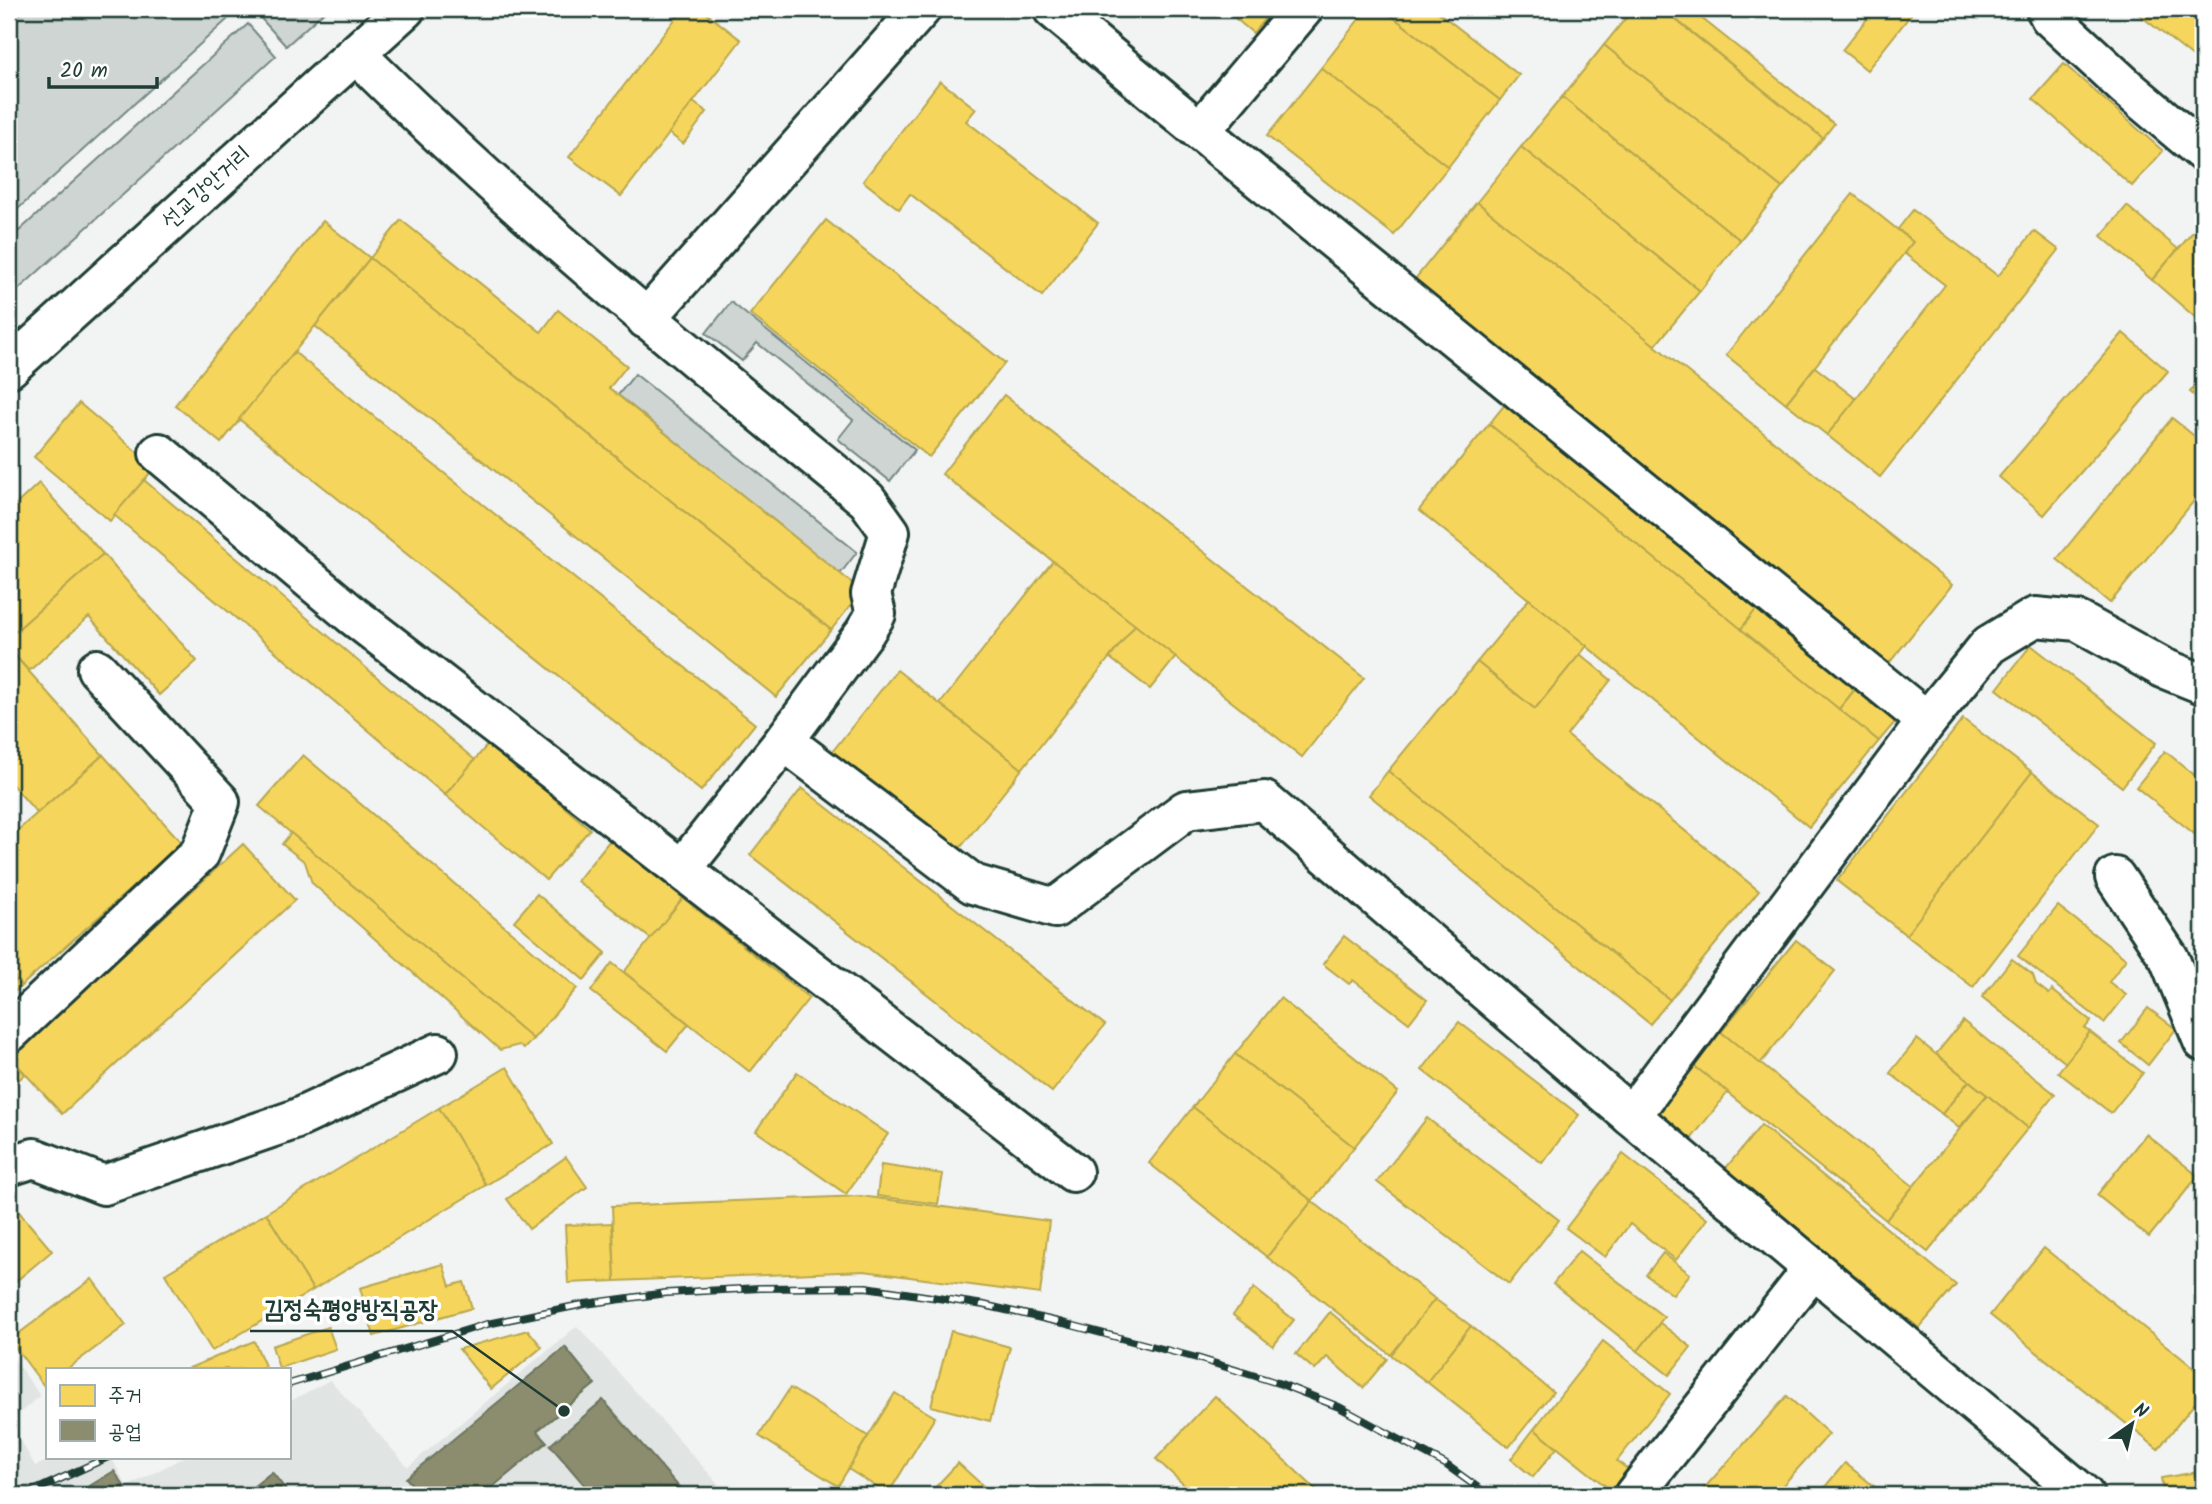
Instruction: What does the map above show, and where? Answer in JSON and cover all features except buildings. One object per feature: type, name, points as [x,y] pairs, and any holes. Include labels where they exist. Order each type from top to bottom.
[{"type":"street","name":"선교강안거리","points":[[9,368],[405,9]]},
{"type":"street","points":[[646,319],[920,9]]},
{"type":"street","points":[[1053,9],[1927,721]]},
{"type":"street","points":[[1200,131],[1303,9]]},
{"type":"street","points":[[2046,9],[2050,17],[2127,88],[2203,152]]},
{"type":"street","points":[[356,54],[412,110],[646,319],[867,500],[890,532],[871,594],[876,614],[784,741],[682,869]]},
{"type":"street","points":[[159,453],[351,614],[1073,1171]]},
{"type":"street","points":[[1631,1116],[1927,721],[1989,645],[2035,617],[2078,621],[2164,668],[2203,684]]},
{"type":"street","points":[[9,1032],[200,853],[220,802],[97,669]]},
{"type":"street","points":[[784,741],[973,884],[1055,908],[1186,810],[1264,801],[1631,1116],[2084,1495]]},
{"type":"street","points":[[2115,877],[2169,958],[2203,1041]]},
{"type":"street","points":[[9,1166],[34,1158],[104,1185],[294,1120],[438,1053]]},
{"type":"street","points":[[1634,1495],[1813,1269]]},
{"type":"shaded area","points":[[25,9],[239,9],[9,217],[9,24]]},
{"type":"shaded area","points":[[263,9],[327,9],[286,46],[257,14]]},
{"type":"shaded area","points":[[248,24],[276,56],[9,298],[9,240]]},
{"type":"shaded area","points":[[731,302],[915,450],[890,481],[838,439],[853,420],[757,343],[742,361],[706,333]]},
{"type":"shaded area","points":[[635,374],[857,552],[840,574],[618,395]]},
{"type":"shaded area","points":[[577,1326],[728,1495],[9,1495],[9,1352],[40,1396],[10,1421],[35,1466],[55,1458],[112,1458],[127,1487],[182,1458],[290,1458],[290,1401],[330,1380],[408,1467]]},
{"type":"railway","points":[[290,1384],[487,1324],[585,1304],[666,1293],[760,1288],[866,1287],[984,1305],[1063,1323],[1197,1358],[1281,1384],[1339,1407],[1445,1464],[1488,1495]]},
{"type":"railway","points":[[25,1495],[106,1458]]},
{"type":"place","name":"김정숙평양방직공장","points":[[564,1411]]}]
